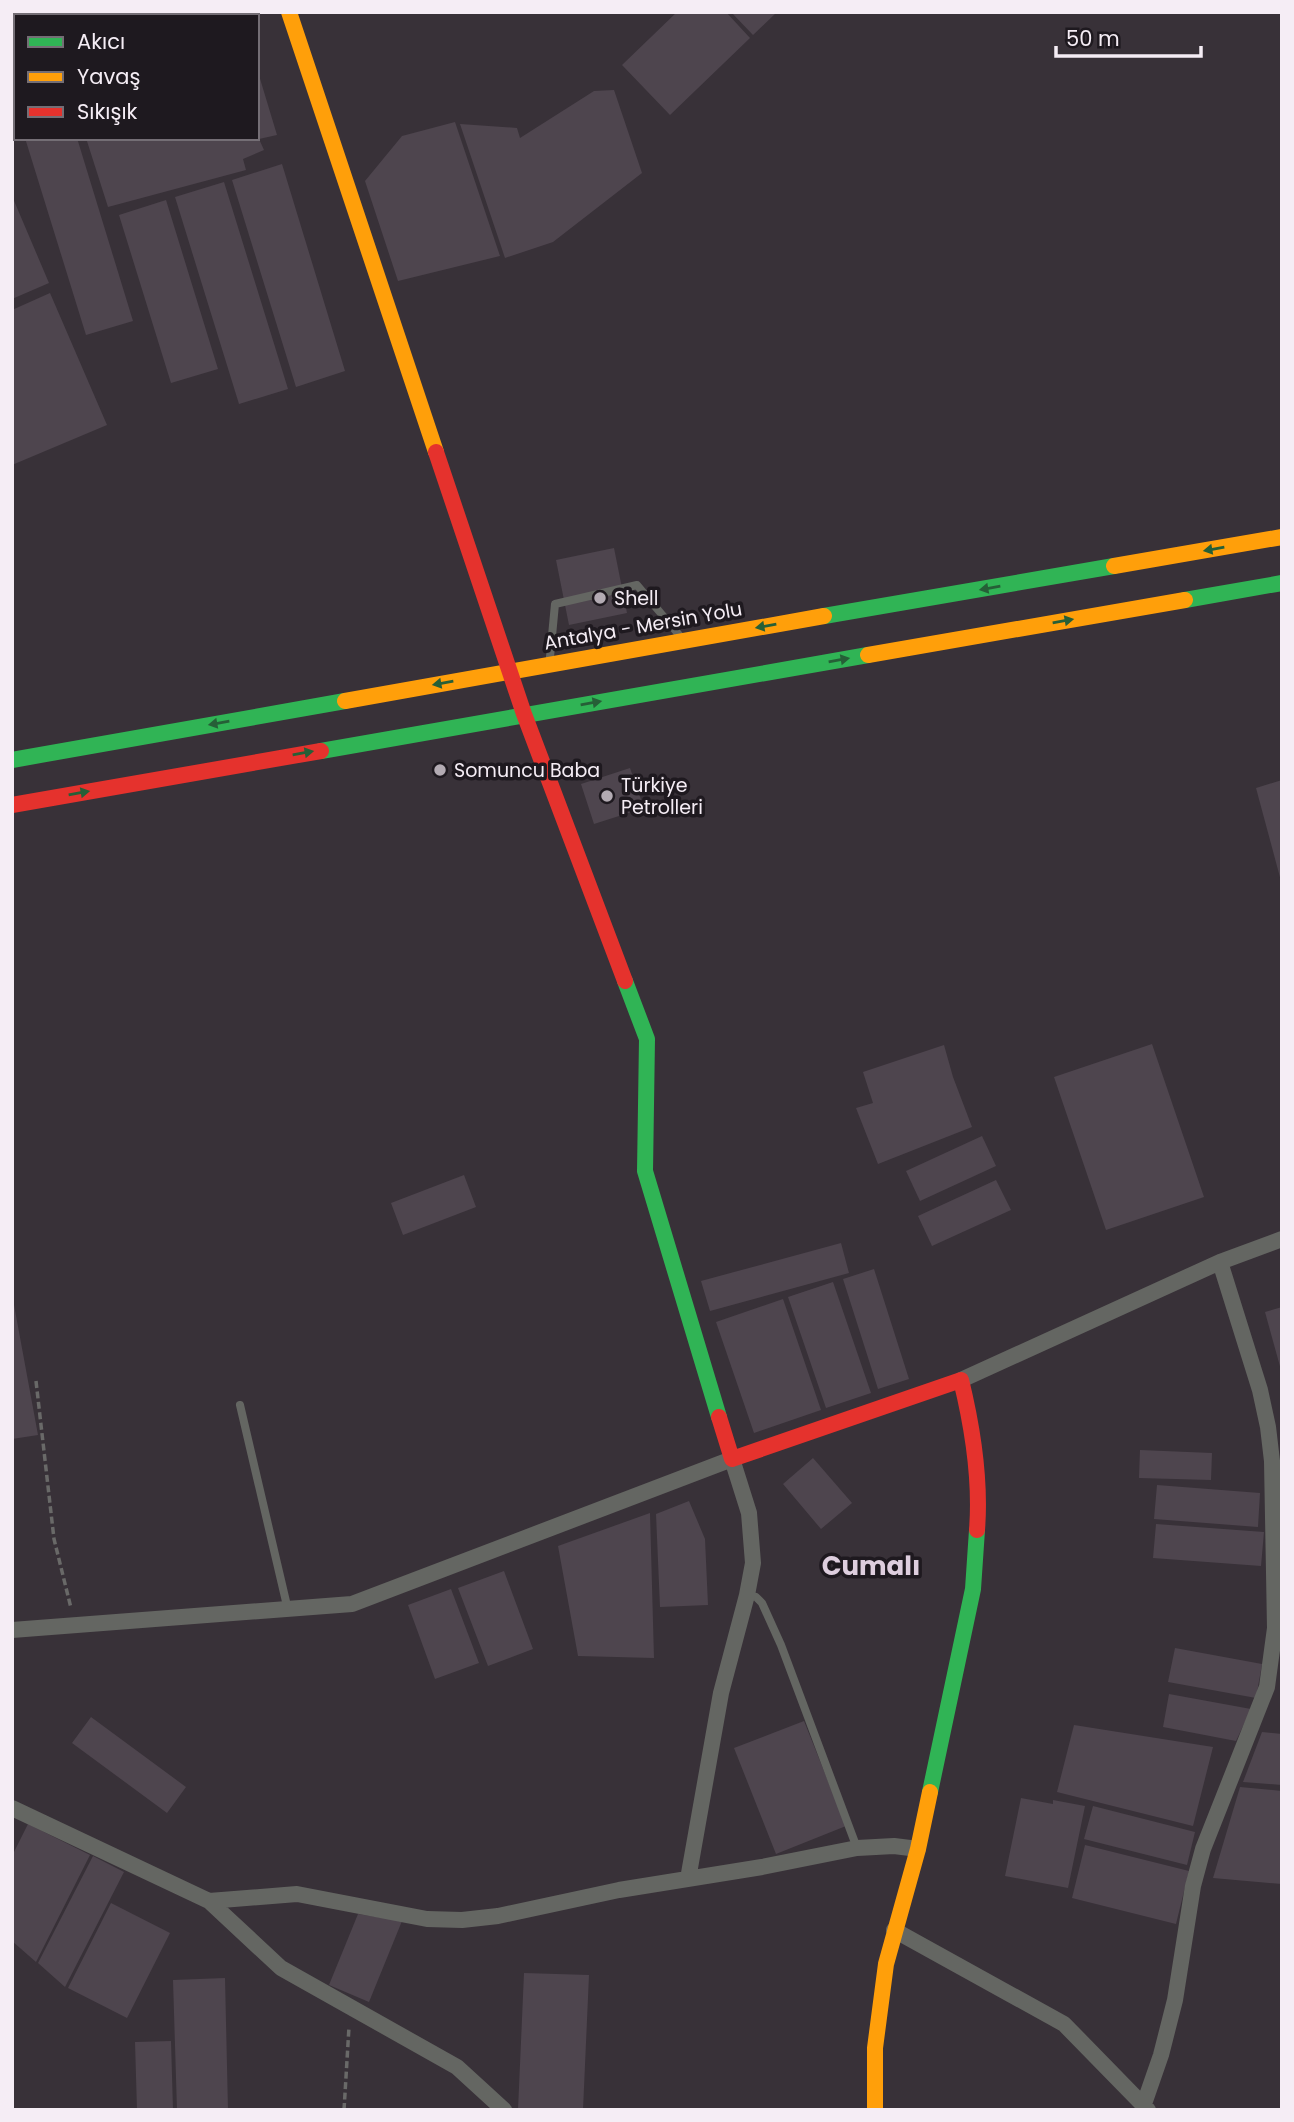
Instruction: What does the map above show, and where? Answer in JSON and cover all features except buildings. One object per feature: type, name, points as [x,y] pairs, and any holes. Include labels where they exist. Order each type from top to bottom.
[{"type":"main road","points":[[289,12],[524,714],[648,1039],[645,1171],[732,1459],[961,1380],[977,1464],[978,1546],[974,1589],[918,1849],[894,1930],[879,2007],[874,2110]]},
{"type":"main road","name":"Antalya - Mersin Yolu","points":[[12,760],[1282,537]]},
{"type":"main road","points":[[12,805],[1282,583]]},
{"type":"street","points":[[961,1380],[1220,1262],[1282,1239]]},
{"type":"street","points":[[894,1930],[1064,2024],[1146,2107],[1175,2000],[1194,1886],[1203,1849],[1274,1689],[1271,1450],[1260,1390],[1220,1262]]},
{"type":"street","points":[[12,1630],[352,1604],[732,1459],[749,1513],[753,1563],[721,1693],[688,1879]]},
{"type":"street","points":[[12,1808],[209,1901],[281,1968],[457,2067],[505,2110]]},
{"type":"street","points":[[209,1901],[297,1894],[427,1919],[462,1920],[498,1916],[619,1890],[762,1867],[857,1848],[894,1846],[918,1849]]},
{"type":"lane","points":[[550,664],[555,604],[637,585],[684,641]]},
{"type":"lane","points":[[240,1405],[288,1609]]},
{"type":"lane","points":[[747,1595],[757,1597],[762,1603],[781,1644],[857,1848]]},
{"type":"path","points":[[36,1381],[54,1539],[75,1624]]},
{"type":"path","points":[[344,2110],[349,2007]]},
{"type":"traffic: fast","points":[[824,616],[1114,566]]},
{"type":"traffic: fast","points":[[1185,600],[1282,583]]},
{"type":"traffic: fast","points":[[321,751],[868,655]]},
{"type":"traffic: fast","points":[[12,760],[345,701]]},
{"type":"traffic: fast","points":[[625,981],[647,1039],[645,1171],[719,1417]]},
{"type":"traffic: fast","points":[[930,1792],[973,1589],[977,1530]]},
{"type":"traffic: slow","points":[[289,12],[436,452]]},
{"type":"traffic: slow","points":[[1114,566],[1282,537]]},
{"type":"traffic: slow","points":[[868,655],[1185,600]]},
{"type":"traffic: slow","points":[[345,701],[824,616]]},
{"type":"traffic: slow","points":[[875,2110],[875,2048],[886,1964],[918,1849],[930,1792]]},
{"type":"traffic: jam","points":[[436,452],[524,714],[625,981]]},
{"type":"traffic: jam","points":[[12,805],[321,751]]},
{"type":"traffic: jam","points":[[719,1417],[732,1459],[961,1380],[975,1454],[977,1530]]},
{"type":"place","name":"Shell","points":[[600,598]]},
{"type":"place","name":"Somuncu Baba","points":[[440,770]]},
{"type":"place","name":"Türkiye Petrolleri","points":[[607,796]]},
{"type":"district","name":"Cumalı","points":[[871,1566]]}]
